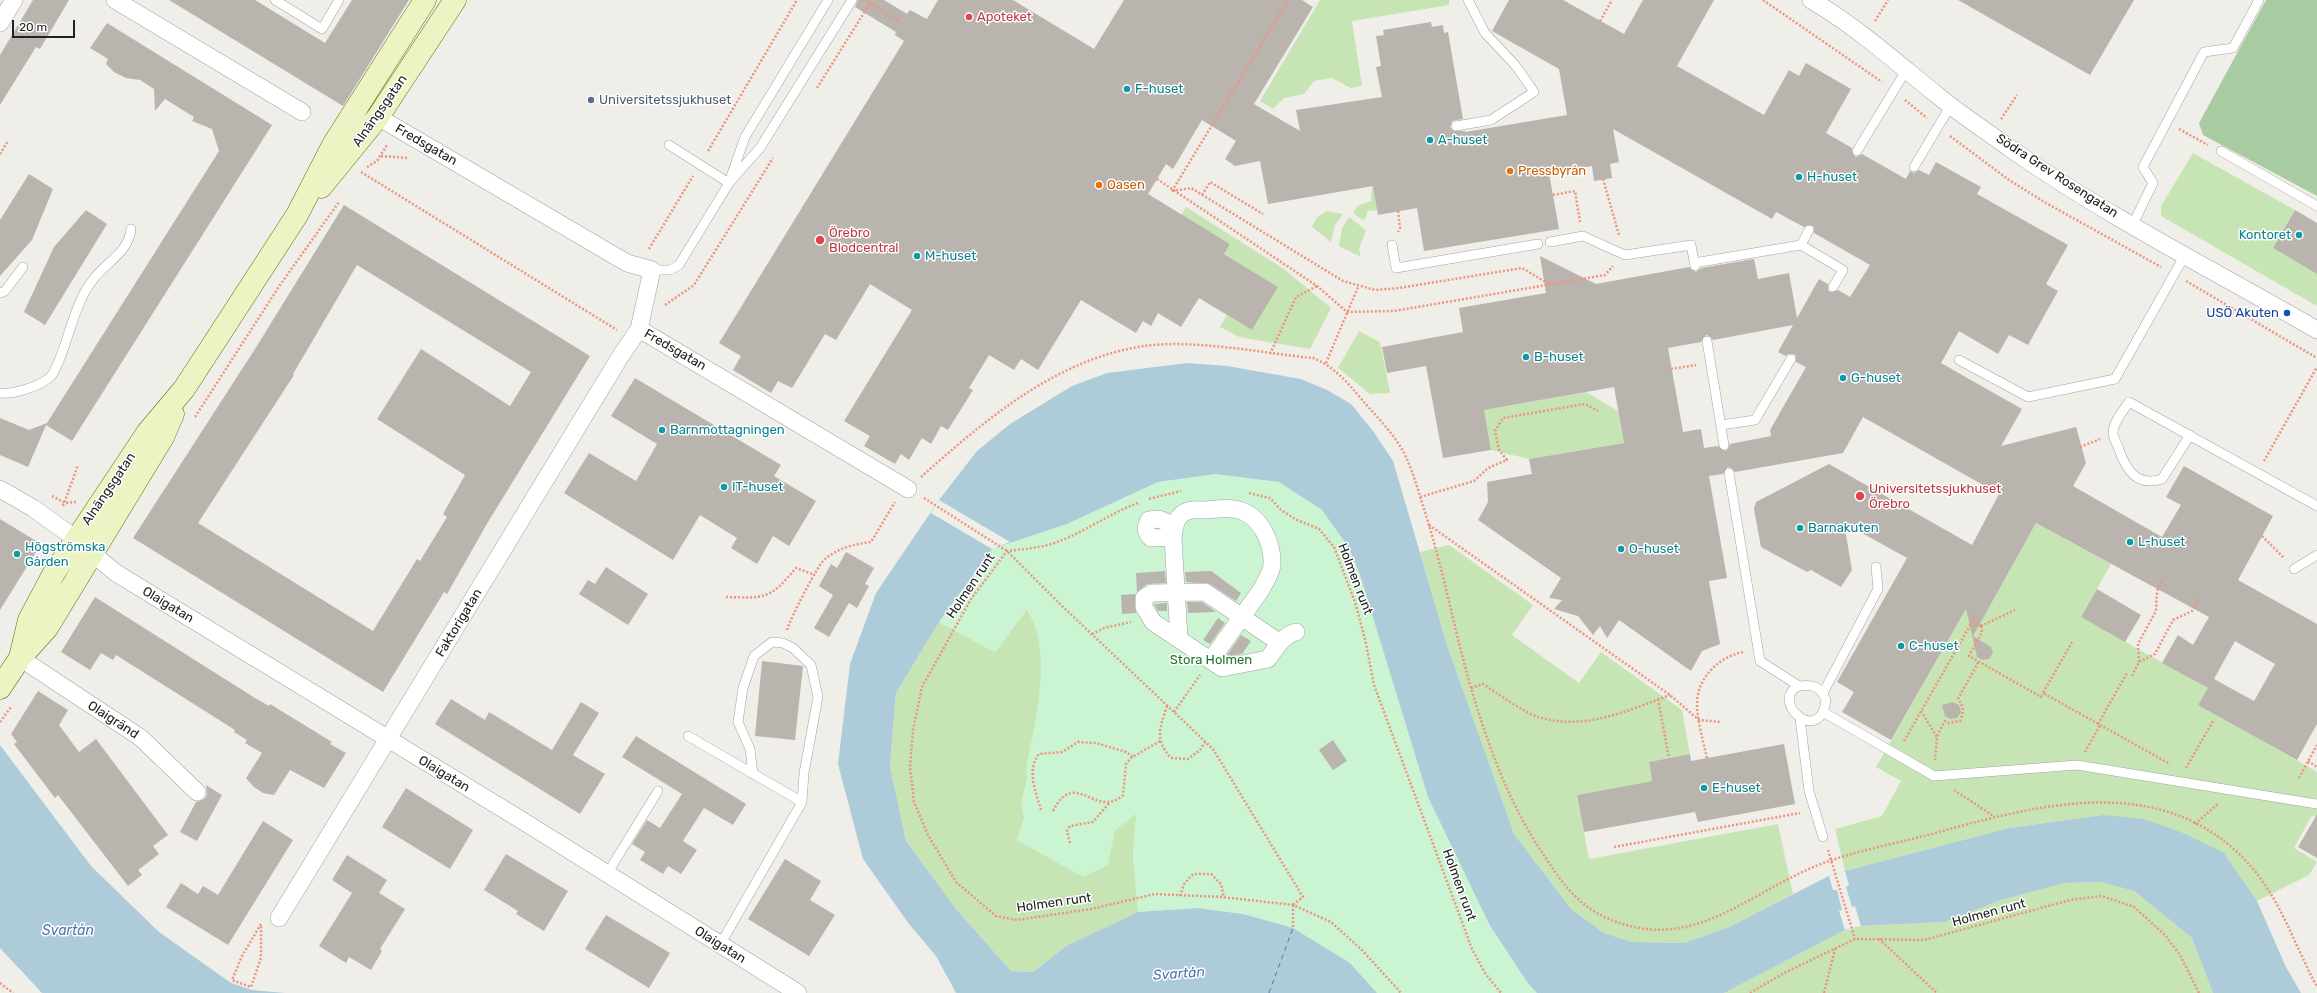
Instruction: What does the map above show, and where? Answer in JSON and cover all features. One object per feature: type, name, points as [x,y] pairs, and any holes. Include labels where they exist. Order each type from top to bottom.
[{"type":"main road","name":"Alnängsgatan","points":[[20,658],[29,620],[76,539],[146,433],[184,389],[297,215],[333,145],[425,0]]},
{"type":"main road","name":"Alnängsgatan","points":[[297,215],[378,117],[455,0]]},
{"type":"main road","points":[[359,106],[378,117]]},
{"type":"main road","name":"Alnängsgatan","points":[[20,658],[47,628],[93,554],[163,437],[184,389]]},
{"type":"main road","points":[[76,539],[93,554]]},
{"type":"main road","points":[[0,688],[20,658]]},
{"type":"street","points":[[0,23],[14,0]]},
{"type":"street","points":[[115,0],[302,112]]},
{"type":"street","name":"Södra Grev Rosengatan","points":[[1811,0],[1833,13],[1907,69],[1951,105],[2031,162],[2087,198],[2317,330]]},
{"type":"street","name":"Fredsgatan","points":[[378,117],[620,259],[645,268],[639,329],[665,343],[908,489]]},
{"type":"street","name":"Faktorigatan","points":[[280,918],[387,739],[620,357],[639,329]]},
{"type":"street","points":[[0,489],[33,508],[76,539]]},
{"type":"street","points":[[1179,638],[1174,531],[1179,516],[1187,510],[1229,508],[1241,510],[1252,516],[1259,523],[1265,533],[1272,565],[1268,578],[1243,617],[1211,660]]},
{"type":"street","name":"Olaigatan","points":[[93,554],[116,573],[798,993]]},
{"type":"street","points":[[1280,643],[1205,592],[1177,591],[1152,593],[1144,598],[1144,607],[1151,619],[1222,668],[1268,659],[1290,633],[1296,632]]},
{"type":"street","name":"Olaigränd","points":[[20,658],[141,738],[197,792]]},
{"type":"lane","points":[[275,0],[322,29],[339,0]]},
{"type":"lane","points":[[729,182],[745,137],[828,0]]},
{"type":"lane","points":[[645,268],[670,270],[679,265],[729,182],[760,148],[852,0]]},
{"type":"lane","points":[[1456,126],[1491,120],[1534,92],[1516,66],[1485,34],[1468,0]]},
{"type":"lane","points":[[2133,224],[2153,183],[2143,167],[2168,123],[2204,52],[2233,48],[2259,0]]},
{"type":"lane","points":[[1857,151],[1907,69]]},
{"type":"lane","points":[[1914,168],[1951,105]]},
{"type":"lane","points":[[669,145],[729,182]]},
{"type":"lane","points":[[2221,152],[2317,206]]},
{"type":"lane","points":[[0,393],[7,394],[31,388],[51,376],[63,352],[75,313],[92,280],[119,254],[131,236],[131,229]]},
{"type":"lane","points":[[1801,245],[1809,230]]},
{"type":"lane","points":[[1550,242],[1582,236],[1625,255],[1691,246],[1695,265],[1801,245],[1843,270],[1833,287]]},
{"type":"lane","points":[[1392,245],[1396,268],[1538,244]]},
{"type":"lane","points":[[1959,360],[2028,397],[2115,379],[2185,255]]},
{"type":"lane","points":[[0,293],[5,291],[23,267]]},
{"type":"lane","points":[[1707,341],[1724,445]]},
{"type":"lane","points":[[1721,425],[1755,420],[1791,359]]},
{"type":"lane","points":[[2190,435],[2162,479],[2150,483],[2136,477],[2126,468],[2113,434],[2115,426],[2129,402],[2190,435],[2257,472],[2317,506]]},
{"type":"lane","points":[[1729,473],[1760,661],[1765,666],[1799,686],[1808,685],[1818,688],[1823,693],[1826,700],[1820,717],[1810,721],[1800,719],[1792,712],[1790,702],[1792,693],[1799,686]]},
{"type":"lane","points":[[2294,569],[2317,555]]},
{"type":"lane","points":[[1823,693],[1878,589],[1876,567]]},
{"type":"lane","points":[[720,945],[802,802],[804,773],[818,696],[811,665],[793,648],[784,643],[772,642],[754,656],[743,688],[738,722],[750,749],[753,774]]},
{"type":"lane","points":[[1823,712],[1934,776],[2077,765],[2317,804]]},
{"type":"lane","points":[[1800,719],[1808,791],[1823,837]]},
{"type":"lane","points":[[688,736],[802,802]]},
{"type":"lane","points":[[607,874],[658,791]]},
{"type":"path","points":[[645,268],[700,165],[797,0]]},
{"type":"path","points":[[865,0],[902,23]]},
{"type":"path","points":[[1172,191],[1288,0]]},
{"type":"path","points":[[1600,21],[1612,0]]},
{"type":"path","points":[[1874,23],[1888,0]]},
{"type":"path","points":[[1999,122],[2017,95]]},
{"type":"path","points":[[2168,123],[2221,152]]},
{"type":"path","points":[[356,177],[360,171],[377,161],[398,129]]},
{"type":"path","points":[[0,154],[8,141]]},
{"type":"path","points":[[360,171],[617,330],[620,325]]},
{"type":"path","points":[[1157,179],[1172,191],[1317,286],[1346,312],[1394,311],[1605,275],[1625,255],[1603,179]]},
{"type":"path","points":[[1202,195],[1210,182],[1263,214]]},
{"type":"path","points":[[1172,191],[1191,188],[1343,281],[1358,287],[1375,290],[1399,288],[1522,268],[1549,284]]},
{"type":"path","points":[[1553,195],[1575,191],[1582,236]]},
{"type":"path","points":[[215,385],[280,285],[343,195]]},
{"type":"path","points":[[1392,245],[1400,228],[1398,211]]},
{"type":"path","points":[[1270,354],[1296,297],[1317,286]]},
{"type":"path","points":[[1326,363],[1346,312],[1358,287]]},
{"type":"path","points":[[784,643],[793,614],[824,559],[853,544],[871,542],[895,502],[972,431],[1029,391],[1058,374],[1094,359],[1145,346],[1172,345],[1313,358],[1326,363],[1341,375],[1391,433],[1403,450],[1429,525],[1471,688],[1498,770],[1530,836],[1564,885],[1591,910],[1608,919],[1646,929],[1664,931],[1680,928],[1717,916],[1802,873],[1833,861],[1995,817],[2077,802],[2104,801],[2152,808],[2195,824],[2237,852],[2257,873],[2274,898],[2317,986]]},
{"type":"path","points":[[1671,370],[1711,362]]},
{"type":"path","points":[[2257,472],[2317,367]]},
{"type":"path","points":[[1420,497],[1474,481],[1488,468],[1507,460],[1500,450],[1496,431],[1503,418],[1585,404],[1598,411]]},
{"type":"path","points":[[2080,447],[2113,434]]},
{"type":"path","name":"Holmen runt","points":[[1186,490],[1159,496],[1117,511],[1084,530],[1057,542],[1038,547],[1008,551],[971,599],[922,686],[913,730],[910,767],[914,802],[928,835],[956,882],[996,916],[1017,920],[1032,919],[1091,909],[1155,894],[1293,904],[1331,922],[1362,950],[1401,993]]},
{"type":"path","name":"Holmen runt","points":[[1245,492],[1270,498],[1282,510],[1295,519],[1319,529],[1334,547],[1355,602],[1365,639],[1374,685],[1472,949],[1485,973],[1501,993]]},
{"type":"path","points":[[51,496],[65,503],[82,500],[97,508]]},
{"type":"path","points":[[936,506],[1008,551],[1092,634],[1213,749],[1303,897],[1293,904],[1293,928]]},
{"type":"path","points":[[1429,525],[1670,695],[1699,720],[1720,722]]},
{"type":"path","points":[[2262,536],[2294,569]]},
{"type":"path","points":[[726,597],[762,598],[782,585],[796,568],[815,575]]},
{"type":"path","points":[[2132,676],[2139,662],[2138,644],[2156,611],[2157,591],[2164,578]]},
{"type":"path","points":[[2139,662],[2155,654],[2173,620],[2192,611],[2199,597]]},
{"type":"path","points":[[1981,626],[2015,610]]},
{"type":"path","points":[[1897,754],[1976,615]]},
{"type":"path","points":[[1092,634],[1104,628],[1151,619]]},
{"type":"path","points":[[1972,621],[1981,626]]},
{"type":"path","points":[[1981,626],[1982,632],[1969,656],[2041,697],[2072,642]]},
{"type":"path","points":[[1707,758],[1697,706],[1700,688],[1708,673],[1720,661],[1736,654],[1758,650]]},
{"type":"path","points":[[1174,712],[1211,660]]},
{"type":"path","points":[[1979,661],[1958,699],[1962,704],[1964,713],[1960,721],[1950,723],[1946,721],[1937,737],[1934,776],[1995,817]]},
{"type":"path","points":[[2077,765],[2126,673]]},
{"type":"path","points":[[1471,688],[1483,684],[1536,717],[1583,723],[1623,712],[1670,695]]},
{"type":"path","points":[[2043,693],[2171,765]]},
{"type":"path","points":[[1658,699],[1669,758]]},
{"type":"path","points":[[1167,706],[1161,726],[1160,741],[1161,747],[1171,758],[1188,759],[1200,750],[1205,742]]},
{"type":"path","points":[[1921,711],[1937,737]]},
{"type":"path","points":[[2184,772],[2213,721]]},
{"type":"path","points":[[1070,843],[1067,831],[1070,826],[1093,822],[1109,803],[1116,801],[1123,795],[1126,764],[1132,757],[1160,741]]},
{"type":"path","points":[[1041,810],[1032,773],[1034,760],[1039,754],[1062,752],[1078,742],[1096,743],[1126,752],[1132,757]]},
{"type":"path","points":[[2299,778],[2317,745]]},
{"type":"path","points":[[2308,761],[2317,767]]},
{"type":"path","points":[[1053,811],[1058,799],[1073,791],[1109,803]]},
{"type":"path","points":[[2195,824],[2233,791]]},
{"type":"path","points":[[1614,847],[1814,810]]},
{"type":"path","points":[[1833,861],[1854,939]]},
{"type":"path","points":[[1180,896],[1184,884],[1193,874],[1211,874],[1221,884],[1224,898]]},
{"type":"path","name":"Holmen runt","points":[[1750,993],[1854,939],[1924,940],[2070,900],[2102,896],[2134,908],[2165,934],[2180,955],[2199,993]]},
{"type":"path","points":[[261,923],[261,958],[251,987],[232,980],[242,956],[261,923],[280,918]]},
{"type":"path","points":[[1879,939],[1937,993]]},
{"type":"path","points":[[1824,993],[1835,948]]},
{"type":"path","points":[[0,983],[13,993]]},
{"type":"green space","points":[[1320,0],[1449,0],[1449,5],[1352,21],[1362,86],[1351,88],[1332,78],[1314,81],[1304,94],[1284,98],[1273,109],[1260,101]]},
{"type":"green space","points":[[2266,0],[2317,0],[2317,196],[2203,135],[2199,123]]},
{"type":"green space","points":[[2193,153],[2295,210],[2273,248],[2317,274],[2317,306],[2161,216],[2161,206]]},
{"type":"green space","points":[[1377,185],[1377,210],[1368,211],[1364,221],[1353,213],[1357,206],[1371,201],[1372,186]]},
{"type":"green space","points":[[1186,207],[1284,269],[1331,308],[1310,349],[1239,337],[1220,327],[1227,315],[1252,330],[1278,287],[1224,254],[1230,244],[1181,215]]},
{"type":"green space","points":[[1327,211],[1343,214],[1335,225],[1331,242],[1312,227],[1317,217]]},
{"type":"green space","points":[[1349,217],[1366,230],[1359,249],[1361,257],[1339,246],[1342,228]]},
{"type":"green space","points":[[1359,331],[1380,342],[1390,393],[1370,394],[1338,368]]},
{"type":"green space","points":[[1586,392],[1618,411],[1624,443],[1529,459],[1491,450],[1484,410]]},
{"type":"green space","name":"Stora Holmen","points":[[1215,474],[1279,482],[1322,510],[1349,548],[1360,575],[1428,797],[1489,924],[1527,982],[1537,993],[1377,993],[1350,963],[1293,928],[1243,914],[1197,908],[1138,912],[1133,856],[1136,814],[1115,830],[1108,865],[1083,877],[1017,840],[1024,817],[1021,803],[1027,779],[1026,769],[1034,730],[1040,688],[1040,646],[1035,627],[1027,609],[995,652],[939,622],[992,549],[1067,524],[1158,482]]},
{"type":"green space","points":[[2036,523],[2111,564],[2081,617],[2208,688],[2199,704],[2317,772],[2317,815],[2311,817],[2294,848],[2317,862],[2309,875],[2257,901],[2224,853],[2103,815],[2009,828],[1845,871],[1835,829],[1882,816],[1901,781],[1876,767],[1966,609],[1982,618]]},
{"type":"green space","points":[[1449,545],[1533,605],[1512,635],[1579,683],[1601,652],[1682,710],[1690,754],[1649,762],[1652,781],[1577,795],[1589,859],[1778,824],[1793,894],[1729,927],[1684,943],[1632,942],[1604,933],[1571,909],[1514,834],[1447,645],[1420,552]]},
{"type":"green space","points":[[1027,609],[1126,805],[1137,814],[1133,856],[1138,912],[1066,946],[1033,972],[1011,971],[956,909],[906,841],[890,766],[896,693],[939,622],[995,652]]},
{"type":"green space","points":[[2101,882],[2134,891],[2192,938],[2213,993],[1724,993],[1845,930],[1861,926],[1945,922],[2001,900],[2065,883]]},
{"type":"water","points":[[1187,363],[1227,366],[1301,379],[1327,390],[1351,404],[1373,431],[1393,461],[1447,645],[1514,834],[1571,909],[1604,933],[1632,942],[1684,943],[1729,927],[1829,876],[1845,871],[2009,828],[2103,815],[2144,819],[2183,833],[2224,853],[2257,901],[2286,967],[2301,993],[2213,993],[2192,938],[2134,891],[2101,882],[2065,883],[2001,900],[1945,922],[1861,926],[1845,930],[1724,993],[1537,993],[1527,982],[1489,924],[1428,797],[1360,575],[1349,548],[1322,510],[1279,482],[1215,474],[1158,482],[1067,524],[992,549],[939,622],[896,693],[890,766],[906,841],[956,909],[1011,971],[1033,972],[1066,946],[1138,912],[1197,908],[1243,914],[1293,928],[1350,963],[1377,993],[956,993],[936,956],[909,924],[863,859],[838,764],[850,664],[876,593],[939,500],[977,451],[1010,424],[1072,386],[1107,373]]},
{"type":"water","name":"Svartån","points":[[0,745],[91,866],[159,932],[231,983],[252,990],[285,993],[42,993],[0,948]]},
{"type":"pier","points":[[939,500],[1010,542],[992,549],[931,513]]},
{"type":"pier","points":[[1845,871],[1849,885],[1846,887],[1852,907],[1855,906],[1861,926],[1845,930],[1839,911],[1842,910],[1837,890],[1833,890],[1829,876]]},
{"type":"building","points":[[33,0],[69,0],[40,49],[36,47],[0,105],[0,55]]},
{"type":"building","points":[[169,0],[255,0],[325,43],[352,0],[409,0],[343,106]]},
{"type":"building","points":[[858,0],[884,0],[907,14],[910,10],[927,19],[938,0],[1013,0],[1094,49],[1124,0],[1302,0],[1313,7],[1254,104],[1300,131],[1296,110],[1382,97],[1376,67],[1381,66],[1376,36],[1384,35],[1383,30],[1431,22],[1432,27],[1443,25],[1444,33],[1448,32],[1463,119],[1452,121],[1450,127],[1454,131],[1465,132],[1567,115],[1559,69],[1492,31],[1509,0],[1563,0],[1624,34],[1643,0],[1714,0],[1677,66],[1764,115],[1789,70],[1799,76],[1806,63],[1851,89],[1826,133],[1852,148],[1854,156],[1857,157],[1862,154],[1906,179],[1910,171],[1914,173],[1919,170],[1929,175],[1936,162],[1981,187],[1977,194],[2068,245],[2046,284],[2058,291],[2028,345],[2009,335],[1998,354],[1959,331],[1941,363],[2022,409],[2001,446],[2076,427],[2086,463],[2073,486],[2162,537],[2181,505],[2166,497],[2184,466],[2273,516],[2238,580],[2317,624],[2317,724],[2297,760],[2198,705],[2208,688],[2162,663],[2178,635],[2193,645],[2209,617],[2036,523],[1973,636],[1991,647],[1993,653],[1989,659],[1983,660],[1977,657],[1966,609],[1891,740],[1842,712],[1854,692],[1837,682],[1907,558],[1844,523],[1852,570],[1841,587],[1811,570],[1807,572],[1761,547],[1754,509],[1756,502],[1829,464],[1972,545],[1999,494],[1863,417],[1843,453],[1735,472],[1728,467],[1723,474],[1709,476],[1727,578],[1709,581],[1720,644],[1702,651],[1691,671],[1619,620],[1607,638],[1600,626],[1593,635],[1578,616],[1554,609],[1562,600],[1549,598],[1561,578],[1478,520],[1488,502],[1487,482],[1532,474],[1529,459],[1624,443],[1614,387],[1484,410],[1491,450],[1443,458],[1426,366],[1387,373],[1382,347],[1463,332],[1459,308],[1546,293],[1540,256],[1596,284],[1689,267],[1696,272],[1701,268],[1754,259],[1758,279],[1789,273],[1797,318],[1819,279],[1828,284],[1828,290],[1830,292],[1838,290],[1850,297],[1870,265],[1814,233],[1814,227],[1811,225],[1804,227],[1776,212],[1772,219],[1613,129],[1619,162],[1610,164],[1612,178],[1594,181],[1592,166],[1549,173],[1559,229],[1424,251],[1417,208],[1378,215],[1373,186],[1268,204],[1260,161],[1235,166],[1225,159],[1236,141],[1202,120],[1173,169],[1166,164],[1148,194],[1230,244],[1224,254],[1278,287],[1252,330],[1199,298],[1181,327],[1158,313],[1151,326],[1143,321],[1136,333],[1081,300],[1038,370],[1021,359],[1014,370],[989,355],[969,388],[973,390],[948,430],[941,426],[931,444],[922,438],[909,460],[901,454],[895,464],[864,446],[870,436],[844,421],[912,310],[870,284],[836,340],[825,334],[792,388],[778,381],[771,393],[733,370],[741,356],[719,343],[904,41],[895,35],[896,32],[855,7]],"holes":[[[1793,325],[1778,352],[1786,356],[1788,354],[1794,354],[1796,356],[1796,362],[1806,367],[1770,430],[1771,436],[1730,444],[1728,449],[1725,451],[1718,446],[1704,448],[1701,429],[1683,432],[1668,348],[1701,342],[1706,335],[1713,340]],[[2235,641],[2275,664],[2254,701],[2214,679]]]},
{"type":"building","points":[[1958,0],[2134,0],[2090,75]]},
{"type":"building","points":[[107,23],[272,125],[72,441],[46,425],[28,467],[0,455],[0,418],[29,430],[47,423],[219,151],[212,129],[192,121],[194,117],[165,99],[155,111],[154,89],[140,80],[126,78],[114,72],[106,64],[108,59],[90,48]]},
{"type":"building","points":[[29,174],[53,189],[32,240],[0,276],[0,220]]},
{"type":"building","points":[[344,205],[590,356],[488,522],[447,594],[444,592],[383,692],[133,538],[255,349]],"holes":[[[357,265],[531,372],[510,406],[421,349],[377,419],[465,475],[443,514],[447,517],[420,561],[417,559],[373,631],[198,523],[294,375],[293,374]]]},
{"type":"building","points":[[86,210],[107,224],[45,325],[24,312],[54,247]]},
{"type":"building","name":"Kontoret","points":[[2295,210],[2317,223],[2317,274],[2273,248]]},
{"type":"building","name":"IT-huset","points":[[635,378],[781,465],[774,476],[816,501],[789,546],[773,536],[757,564],[731,548],[737,538],[700,515],[673,560],[564,493],[589,453],[636,481],[657,444],[611,416]]},
{"type":"building","name":"Högströmska Gården","points":[[0,519],[41,544],[0,610]]},
{"type":"building","points":[[846,552],[874,568],[865,584],[869,586],[857,608],[849,603],[829,637],[814,628],[833,595],[819,586],[831,564],[837,568]]},
{"type":"building","points":[[606,567],[648,594],[628,625],[579,594],[588,580],[595,584]]},
{"type":"building","points":[[1165,571],[1166,583],[1147,584],[1137,592],[1136,573]]},
{"type":"building","points":[[1211,571],[1241,593],[1236,601],[1210,584],[1186,582],[1185,572]]},
{"type":"building","points":[[2097,589],[2141,615],[2125,642],[2081,617]]},
{"type":"building","points":[[1135,594],[1136,613],[1122,614],[1121,595]]},
{"type":"building","points":[[95,597],[255,698],[269,706],[270,704],[332,742],[330,744],[346,753],[324,788],[290,770],[274,795],[263,793],[254,787],[246,778],[262,753],[245,743],[247,740],[234,732],[235,730],[116,655],[113,660],[101,653],[90,670],[61,652]]},
{"type":"building","points":[[1187,602],[1202,602],[1216,612],[1188,613]]},
{"type":"building","points":[[1167,603],[1167,611],[1158,611],[1154,604]]},
{"type":"building","points":[[1218,618],[1225,623],[1210,644],[1203,640]]},
{"type":"building","points":[[1241,635],[1251,641],[1242,654],[1228,657],[1227,655]]},
{"type":"building","points":[[762,661],[803,666],[795,740],[755,736]]},
{"type":"building","points":[[38,691],[68,710],[59,725],[79,752],[96,739],[168,835],[153,846],[159,854],[138,870],[142,875],[128,886],[58,795],[55,798],[14,744],[17,742],[11,734]]},
{"type":"building","points":[[451,699],[485,720],[489,712],[552,750],[581,702],[599,713],[573,755],[605,774],[580,814],[435,724]]},
{"type":"building","points":[[1953,702],[1959,705],[1961,712],[1957,718],[1950,719],[1945,716],[1942,705]]},
{"type":"building","points":[[636,736],[746,804],[733,825],[704,808],[683,841],[697,850],[681,874],[668,866],[663,874],[640,860],[645,852],[632,844],[647,820],[660,828],[682,794],[622,757]]},
{"type":"building","points":[[1333,740],[1347,761],[1333,770],[1319,750]]},
{"type":"building","name":"E-huset","points":[[1784,744],[1795,804],[1698,822],[1695,812],[1584,832],[1577,795],[1652,781],[1649,762],[1690,754],[1691,761]]},
{"type":"building","points":[[206,785],[222,795],[197,841],[180,832],[196,802],[204,799],[207,795]]},
{"type":"building","points":[[406,788],[473,830],[450,869],[382,827]]},
{"type":"building","points":[[2317,814],[2317,858],[2298,847]]},
{"type":"building","points":[[263,821],[293,840],[228,945],[166,907],[181,883],[198,894],[203,886],[218,895]]},
{"type":"building","points":[[506,854],[568,891],[544,931],[516,914],[518,911],[484,890]]},
{"type":"building","points":[[347,855],[387,880],[379,893],[405,909],[380,949],[382,951],[371,970],[349,957],[346,963],[319,946],[352,893],[332,880]]},
{"type":"building","points":[[785,859],[821,881],[810,900],[835,915],[809,956],[748,919]]},
{"type":"building","points":[[606,915],[670,953],[649,988],[585,949]]},
{"type":"ferry route","points":[[1269,993],[1293,928]]},
{"type":"place","name":"Apoteket","points":[[969,17]]},
{"type":"place","name":"F-huset","points":[[1127,89]]},
{"type":"place","name":"Universitetssjukhuset","points":[[591,100]]},
{"type":"place","name":"A-huset","points":[[1430,140]]},
{"type":"place","name":"Pressbyrån","points":[[1510,171]]},
{"type":"place","name":"H-huset","points":[[1799,177]]},
{"type":"place","name":"Oasen","points":[[1099,185]]},
{"type":"place","name":"Kontoret","points":[[2299,235]]},
{"type":"place","name":"Örebro Blodcentral","points":[[820,240]]},
{"type":"place","name":"M-huset","points":[[917,256]]},
{"type":"place","name":"USÖ Akuten","points":[[2287,313]]},
{"type":"place","name":"B-huset","points":[[1526,357]]},
{"type":"place","name":"G-huset","points":[[1843,378]]},
{"type":"place","name":"Barnmottagningen","points":[[662,430]]},
{"type":"place","name":"IT-huset","points":[[724,487]]},
{"type":"place","name":"Universitetssjukhuset Örebro","points":[[1860,496]]},
{"type":"place","name":"Barnakuten","points":[[1800,528]]},
{"type":"place","name":"L-huset","points":[[2130,542]]},
{"type":"place","name":"O-huset","points":[[1621,549]]},
{"type":"place","name":"Högströmska Gården","points":[[17,554]]},
{"type":"place","name":"C-huset","points":[[1901,646]]},
{"type":"place","name":"E-huset","points":[[1704,788]]}]
